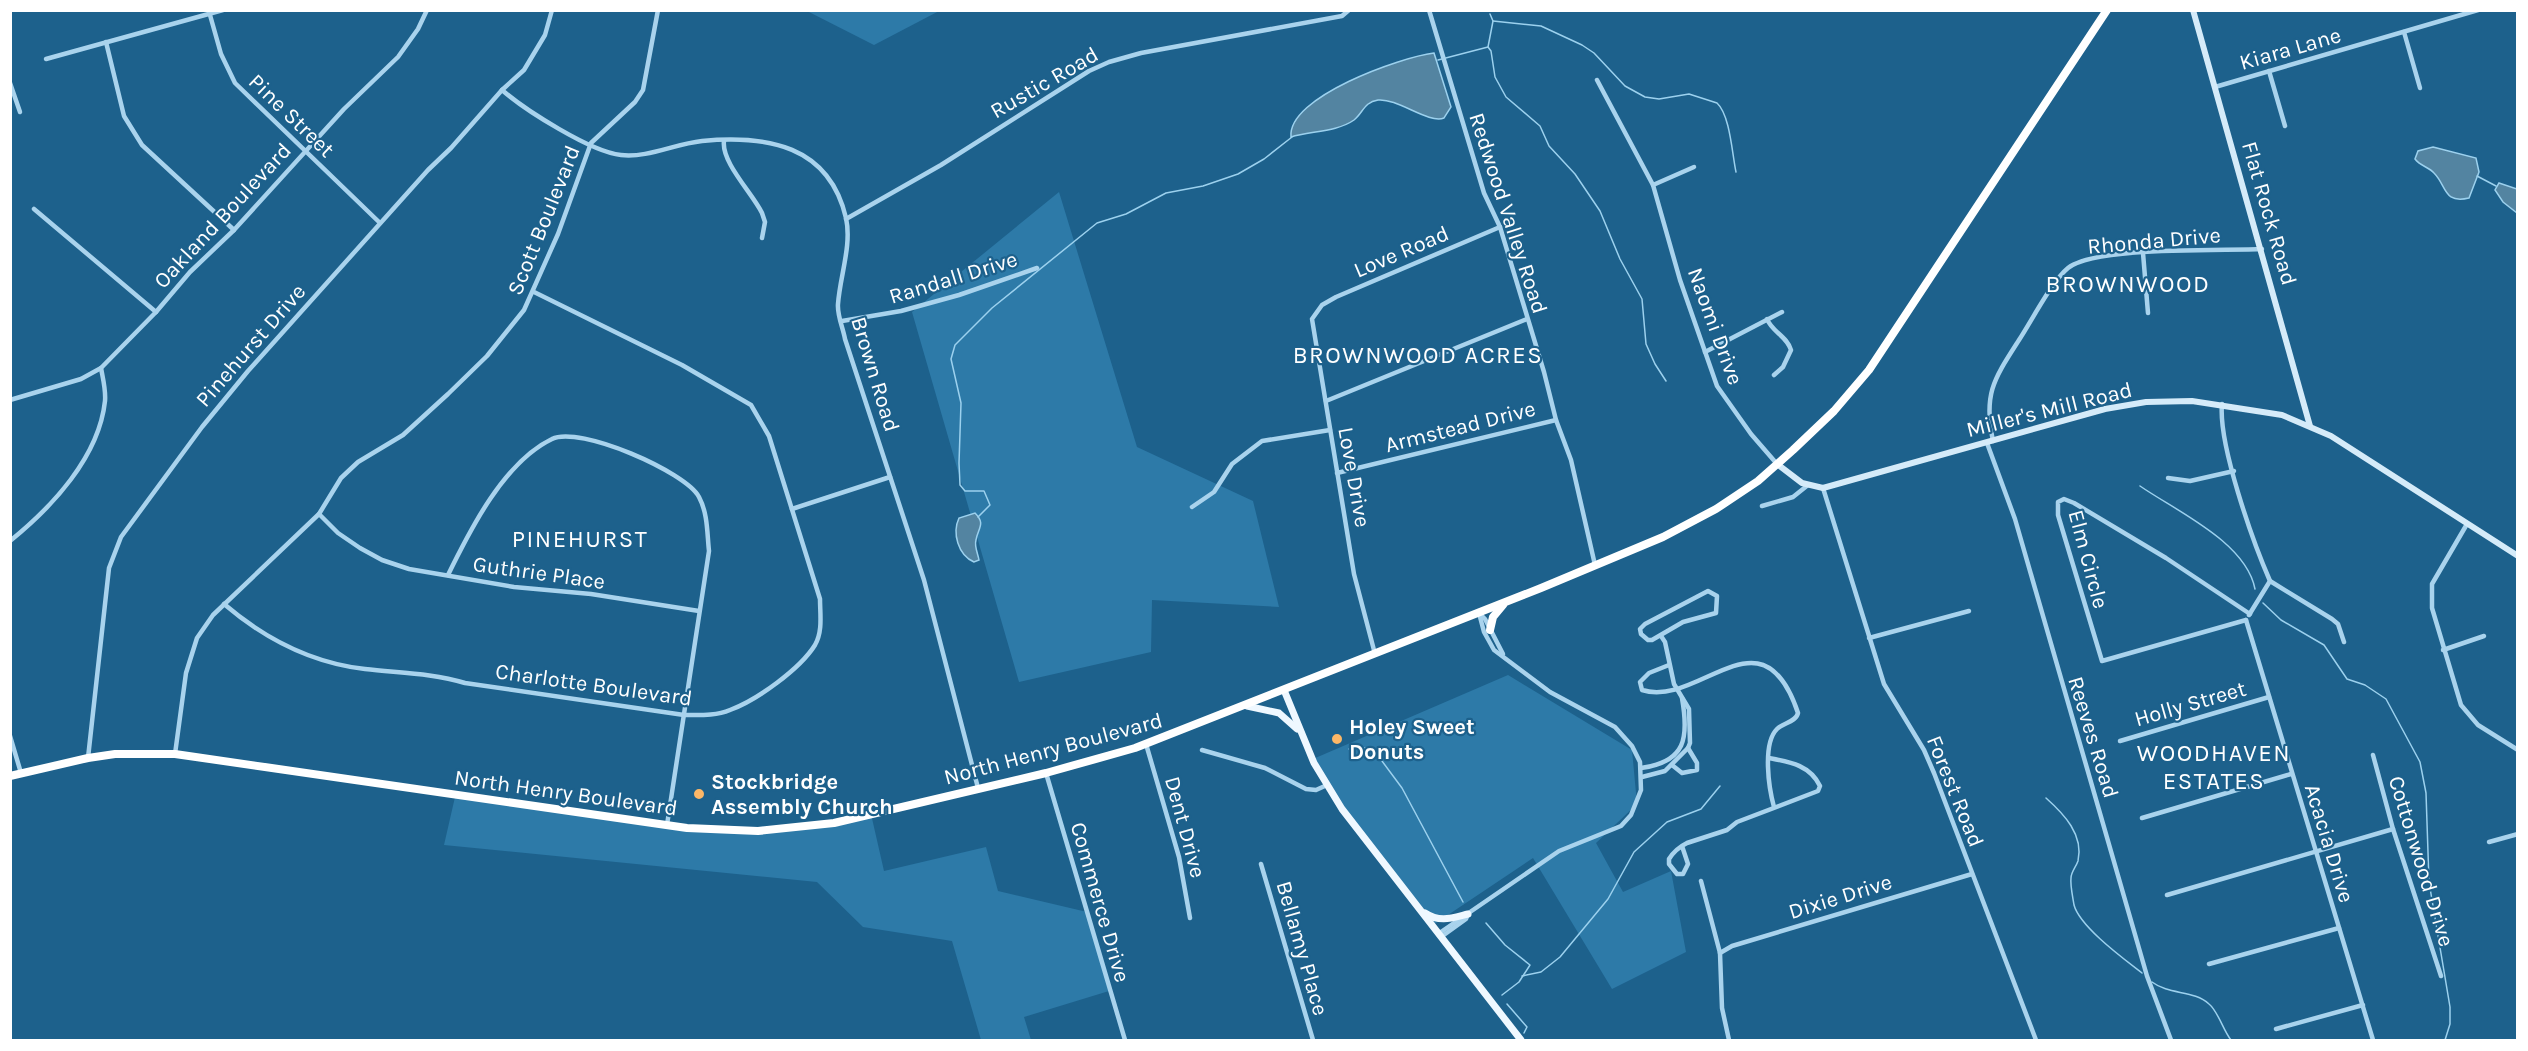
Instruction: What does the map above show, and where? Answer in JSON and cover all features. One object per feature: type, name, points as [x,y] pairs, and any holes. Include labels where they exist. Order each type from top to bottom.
[{"type":"highway","name":"North Henry Boulevard","points":[[10,776],[115,754],[175,754],[667,825],[744,831],[806,827],[885,812],[1046,772],[1146,744],[1505,603],[1663,537],[1716,509],[1747,489],[1834,411],[1880,356],[2107,10]]},
{"type":"highway","points":[[1490,630],[1493,617],[1505,603]]},
{"type":"main road","points":[[1284,690],[1301,734],[1327,785],[1521,1041]]},
{"type":"main road","points":[[1247,705],[1279,713],[1301,734]]},
{"type":"main road","points":[[1420,910],[1435,919],[1449,919],[1468,914]]},
{"type":"street","points":[[46,59],[223,10]]},
{"type":"street","name":"Oakland Boulevard","points":[[10,400],[81,379],[101,368],[156,312],[190,272],[234,230],[305,150],[398,57],[418,29],[427,10]]},
{"type":"street","name":"Pinehurst Drive","points":[[88,758],[109,568],[121,537],[202,427],[242,379],[379,222],[452,148],[502,90],[524,70],[545,35],[552,10]]},
{"type":"street","name":"Scott Boulevard","points":[[175,754],[186,673],[197,638],[224,604],[319,514],[341,478],[358,462],[402,435],[488,356],[513,327],[534,292],[591,143],[635,102],[642,90],[658,10]]},
{"type":"street","name":"Rustic Road","points":[[846,219],[941,165],[1089,71],[1109,62],[1141,53],[1342,16],[1349,10]]},
{"type":"street","name":"Redwood Valley Road","points":[[1429,10],[1484,193],[1500,227],[1544,372],[1556,420],[1571,460],[1595,565]]},
{"type":"street","name":"Flat Rock Road","points":[[2193,10],[2310,426]]},
{"type":"street","name":"Kiara Lane","points":[[2215,87],[2478,10]]},
{"type":"street","name":"Pine Street","points":[[210,15],[230,77],[379,222]]},
{"type":"street","points":[[2404,32],[2420,88]]},
{"type":"street","points":[[106,42],[124,116],[142,145],[234,230]]},
{"type":"street","points":[[2269,71],[2285,126]]},
{"type":"street","name":"Naomi Drive","points":[[1597,80],[1653,185],[1680,280],[1705,352],[1724,397],[1777,464]]},
{"type":"street","points":[[10,83],[20,112]]},
{"type":"street","name":"Brown Road","points":[[502,90],[519,105],[617,154],[632,156],[702,141],[782,146],[794,148],[807,156],[827,176],[846,219],[847,240],[838,307],[924,580],[978,788]]},
{"type":"street","points":[[724,141],[723,147],[731,164],[762,213],[765,222],[762,238]]},
{"type":"street","points":[[1653,185],[1694,167]]},
{"type":"street","points":[[34,209],[156,312]]},
{"type":"street","name":"Love Road","points":[[1318,309],[1336,297],[1500,227]]},
{"type":"street","name":"Rhonda Drive","points":[[1990,442],[1988,415],[1991,387],[2058,279],[2077,263],[2094,258],[2143,253],[2262,249]]},
{"type":"street","points":[[2143,253],[2148,313]]},
{"type":"street","name":"Randall Drive","points":[[842,321],[904,310],[959,295],[1037,268]]},
{"type":"street","name":"Charlotte Boulevard","points":[[224,604],[285,646],[334,664],[447,678],[465,683],[684,715],[710,715],[730,710],[798,666],[816,643],[821,624],[820,599],[770,436],[751,405],[682,365],[534,292]]},
{"type":"street","name":"Love Drive","points":[[1318,309],[1312,319],[1312,329],[1354,574],[1374,653]]},
{"type":"street","points":[[1705,352],[1782,312]]},
{"type":"street","points":[[1326,401],[1527,319]]},
{"type":"street","points":[[1767,319],[1771,328],[1789,343],[1791,350],[1783,367],[1774,375]]},
{"type":"street","points":[[10,541],[49,506],[84,457],[96,435],[105,401],[101,368]]},
{"type":"street","name":"Miller's Mill Road","points":[[1777,464],[1808,485],[1823,488],[2125,405],[2168,401],[2222,404],[2282,416],[2310,426],[2367,457],[2517,556]]},
{"type":"street","points":[[2222,404],[2221,423],[2234,471],[2250,527],[2270,581],[2332,619],[2338,624],[2344,642]]},
{"type":"street","name":"Armstead Drive","points":[[1337,473],[1556,420]]},
{"type":"street","points":[[1192,507],[1214,492],[1232,464],[1262,441],[1330,430]]},
{"type":"street","points":[[448,575],[484,507],[506,479],[542,444],[554,437],[571,435],[591,438],[634,455],[679,480],[699,495],[706,517],[709,551],[667,825]]},
{"type":"street","name":"Reeves Road","points":[[1990,442],[2015,519],[2147,976],[2171,1041]]},
{"type":"street","points":[[2168,478],[2190,482],[2234,471]]},
{"type":"street","points":[[792,509],[890,477]]},
{"type":"street","points":[[1762,506],[1798,495],[1808,485]]},
{"type":"street","name":"Forest Road","points":[[1823,488],[1884,684],[1924,750],[1934,773],[2036,1041]]},
{"type":"street","name":"Elm Circle","points":[[2246,620],[2102,662],[2058,515],[2058,502],[2064,500],[2074,503],[2166,558],[2250,614]]},
{"type":"street","name":"Guthrie Place","points":[[319,514],[338,533],[382,560],[409,569],[699,611]]},
{"type":"street","points":[[2467,524],[2432,585],[2432,608],[2461,705],[2470,717],[2517,750]]},
{"type":"street","points":[[2246,620],[2270,581]]},
{"type":"street","points":[[1708,591],[1717,596],[1716,613],[1683,622],[1661,636],[1648,640],[1641,634],[1640,628],[1708,591]]},
{"type":"street","points":[[1869,638],[1969,611]]},
{"type":"street","points":[[1479,613],[1485,619],[1503,654]]},
{"type":"street","points":[[1440,935],[1559,851],[1621,826],[1637,801],[1642,777],[1641,768],[1632,746],[1615,727],[1550,692],[1503,654],[1494,650],[1479,620],[1479,613]]},
{"type":"street","name":"Acacia Drive","points":[[2246,620],[2373,1041]]},
{"type":"street","points":[[1661,636],[1665,642],[1676,688],[1689,709],[1688,748],[1697,764],[1697,770],[1686,774],[1672,765]]},
{"type":"street","points":[[2443,650],[2484,636]]},
{"type":"street","points":[[1669,665],[1649,673],[1640,682],[1640,687],[1648,692],[1676,688],[1741,664],[1758,663],[1770,668],[1782,681],[1798,714],[1796,719],[1784,724],[1773,734],[1767,783],[1774,807]]},
{"type":"street","name":"Holly Street","points":[[2120,741],[2269,697]]},
{"type":"street","points":[[1641,768],[1666,763],[1678,754],[1683,743],[1682,698]]},
{"type":"street","points":[[10,736],[21,773]]},
{"type":"street","name":"Dent Drive","points":[[1146,744],[1179,857],[1190,918]]},
{"type":"street","points":[[1642,777],[1657,774],[1672,765],[1688,748]]},
{"type":"street","points":[[1203,750],[1265,768],[1306,789],[1316,790],[1327,785]]},
{"type":"street","name":"Cottonwood Drive","points":[[2373,755],[2393,829],[2441,976]]},
{"type":"street","points":[[1682,846],[1688,864],[1683,874],[1677,874],[1669,864],[1669,858],[1682,846],[1727,830],[1737,822],[1818,791],[1820,786],[1807,769],[1769,758]]},
{"type":"street","name":"Commerce Drive","points":[[1046,772],[1125,1041]]},
{"type":"street","points":[[2142,818],[2291,774]]},
{"type":"street","points":[[2166,894],[2393,829]]},
{"type":"street","points":[[2490,842],[2517,834]]},
{"type":"street","name":"Bellamy Place","points":[[1261,864],[1312,1041]]},
{"type":"street","name":"Dixie Drive","points":[[1720,953],[1732,946],[1972,874]]},
{"type":"street","points":[[1701,881],[1720,953],[1722,1008],[1729,1041]]},
{"type":"street","points":[[2209,964],[2339,928]]},
{"type":"street","points":[[2276,1029],[2363,1005]]},
{"type":"shaded area","points":[[807,11],[939,11],[874,45]]},
{"type":"shaded area","points":[[1434,53],[1451,107],[1444,118],[1437,119],[1386,100],[1378,100],[1370,103],[1347,124],[1291,137],[1295,122],[1307,108],[1326,94],[1373,71],[1397,62]]},
{"type":"shaded area","points":[[2433,147],[2476,158],[2479,172],[2469,198],[2461,199],[2450,196],[2434,173],[2415,159],[2418,151]]},
{"type":"shaded area","points":[[2499,183],[2517,189],[2517,213],[2503,202],[2495,190]]},
{"type":"shaded area","points":[[1059,192],[1137,447],[1253,501],[1279,607],[1152,600],[1151,652],[1019,682],[912,312]]},
{"type":"shaded area","points":[[975,513],[981,523],[976,542],[979,560],[974,562],[968,559],[960,549],[956,530],[959,518]]},
{"type":"shaded area","points":[[1508,675],[1632,750],[1637,804],[1596,843],[1623,892],[1671,871],[1686,952],[1612,989],[1533,858],[1430,927],[1355,826],[1313,759]]},
{"type":"shaded area","points":[[455,797],[676,829],[775,831],[871,814],[884,871],[986,847],[998,891],[1087,912],[1109,991],[1024,1017],[1031,1040],[981,1040],[952,941],[863,927],[817,882],[444,845]]},
{"type":"waterway","points":[[1438,60],[1488,47],[1493,21],[1490,14]]},
{"type":"waterway","points":[[1493,21],[1541,26],[1582,45],[1594,53],[1625,86],[1645,97],[1659,99],[1689,94],[1717,103],[1728,125],[1736,172]]},
{"type":"waterway","points":[[1488,47],[1491,51],[1495,77],[1506,97],[1540,126],[1549,146],[1575,174],[1600,211],[1620,259],[1642,299],[1646,344],[1666,381]]},
{"type":"waterway","points":[[978,517],[990,505],[984,491],[965,491],[960,485],[961,403],[951,359],[955,345],[992,308],[1097,223],[1126,214],[1166,193],[1203,186],[1238,174],[1264,159],[1292,137]]},
{"type":"waterway","points":[[2477,176],[2496,186]]},
{"type":"waterway","points":[[2140,486],[2190,517],[2224,542],[2249,572],[2255,589]]},
{"type":"waterway","points":[[2263,603],[2281,620],[2324,645],[2347,679],[2365,685],[2386,699],[2420,762],[2426,793],[2429,882],[2450,1007],[2450,1024],[2445,1040]]},
{"type":"waterway","points":[[1349,749],[1367,748],[1379,757],[1402,788],[1463,902]]},
{"type":"waterway","points":[[1522,976],[1541,972],[1560,957],[1608,899],[1634,852],[1667,822],[1701,809],[1720,786]]},
{"type":"waterway","points":[[2046,798],[2066,818],[2078,842],[2078,861],[2071,881],[2074,905],[2078,914],[2093,932],[2142,973]]},
{"type":"waterway","points":[[1486,923],[1505,945],[1530,965],[1519,982],[1502,995]]},
{"type":"waterway","points":[[2152,982],[2166,989],[2196,996],[2209,1004],[2231,1040]]},
{"type":"waterway","points":[[1507,1004],[1527,1027],[1524,1033]]},
{"type":"place","name":"Holey Sweet Donuts","points":[[1337,739]]},
{"type":"place","name":"Stockbridge Assembly Church","points":[[699,794]]},
{"type":"district","name":"BROWNWOOD","points":[[2128,284]]},
{"type":"district","name":"BROWNWOOD ACRES","points":[[1418,355]]},
{"type":"district","name":"PINEHURST","points":[[580,539]]},
{"type":"district","name":"WOODHAVEN ESTATES","points":[[2214,767]]}]
